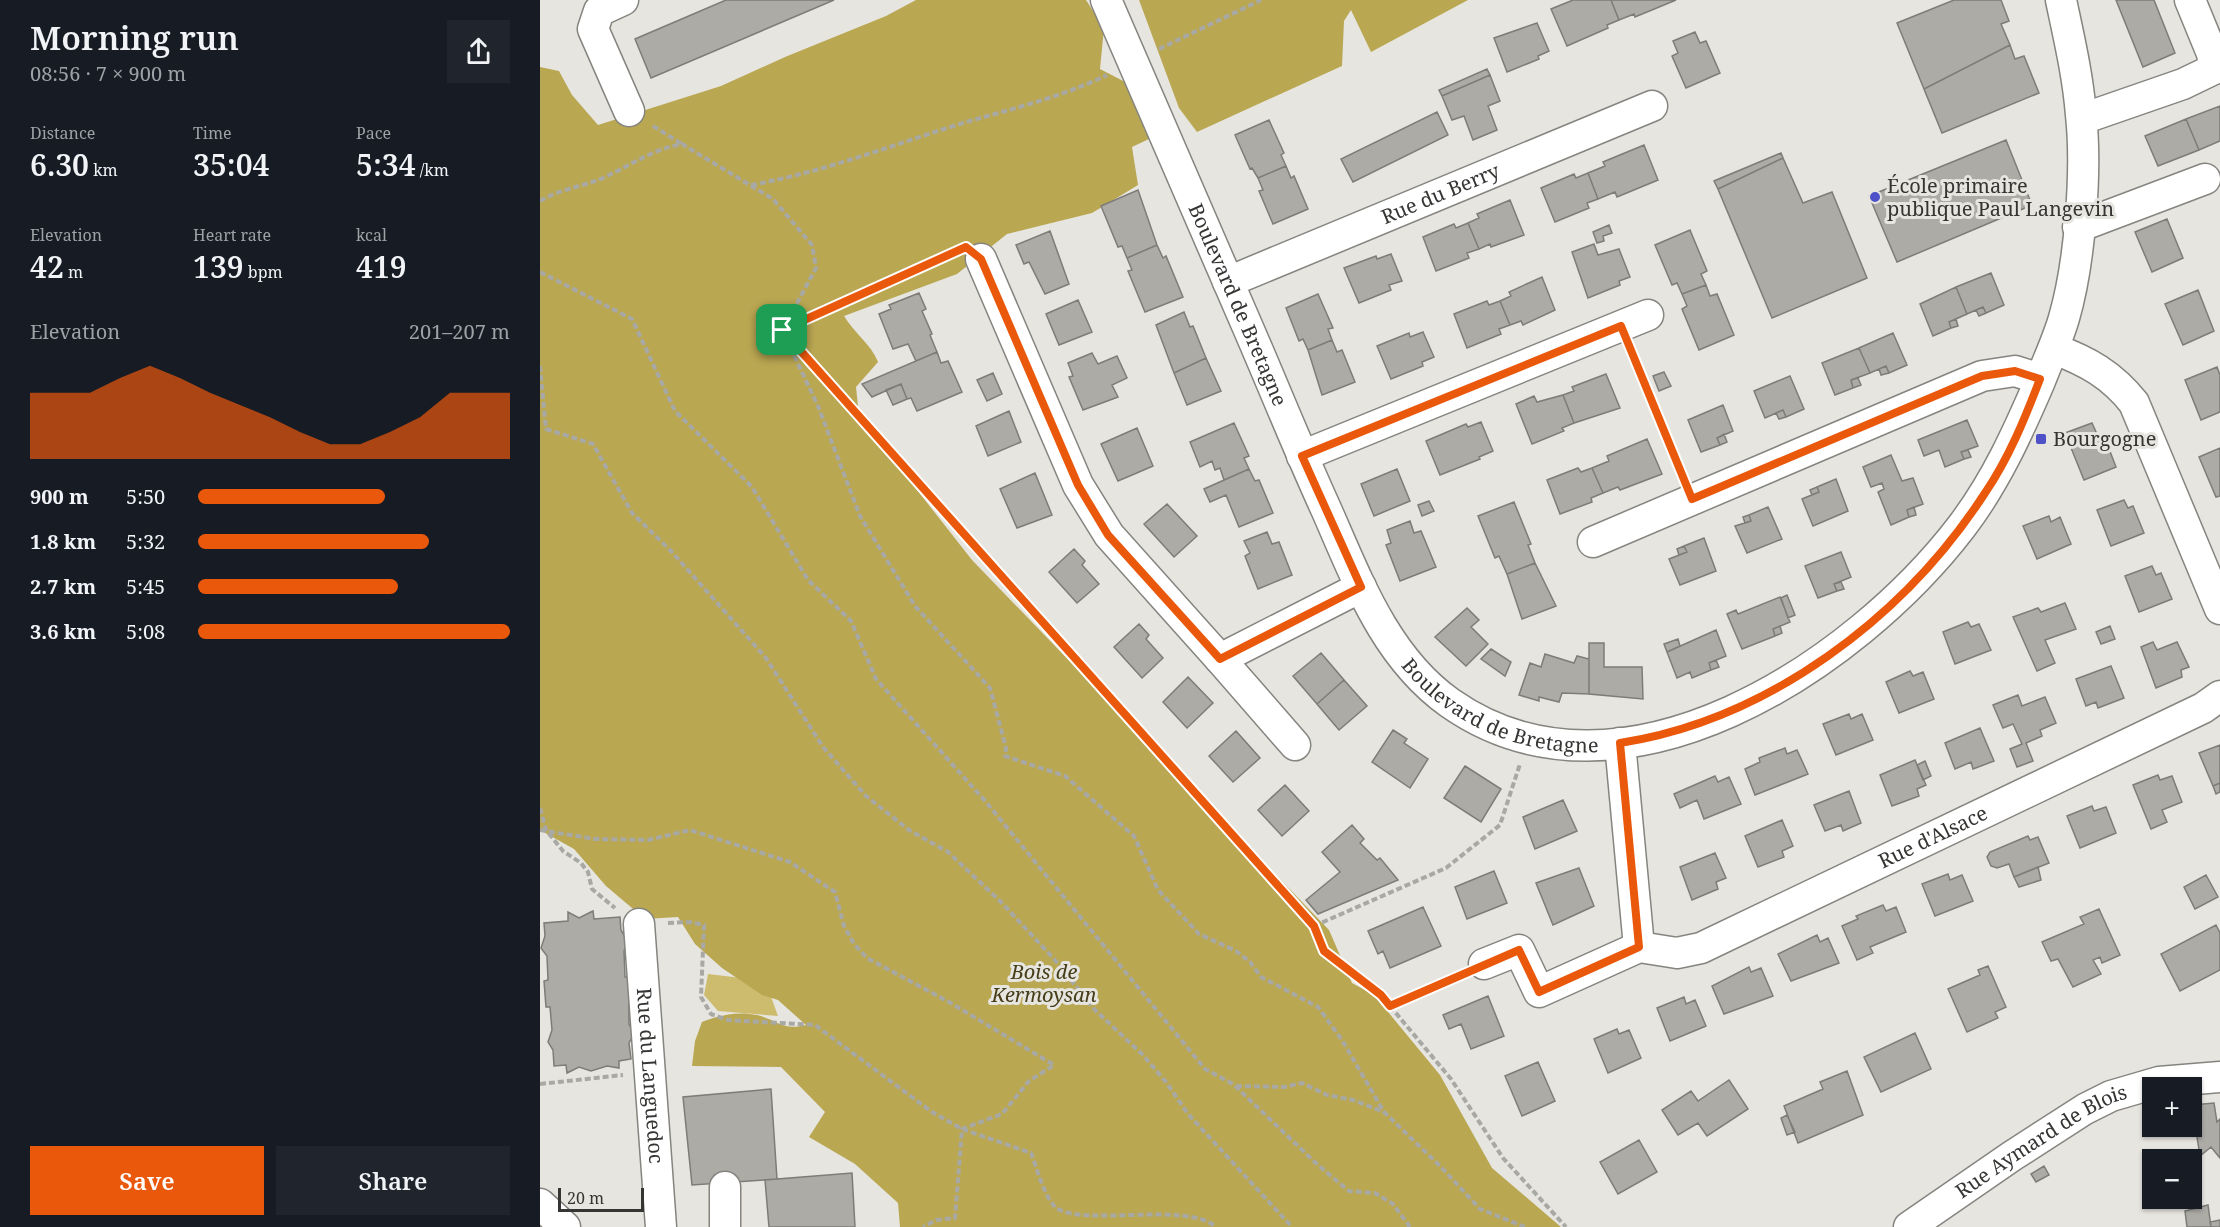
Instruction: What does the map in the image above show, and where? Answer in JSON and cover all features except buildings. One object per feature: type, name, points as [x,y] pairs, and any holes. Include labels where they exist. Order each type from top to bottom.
[{"type":"street","points":[[623,0],[599,10],[593,29],[629,111]]},
{"type":"street","name":"Boulevard de Bretagne","points":[[1106,0],[1302,456],[1361,587],[1398,651],[1427,684],[1451,704],[1477,718],[1528,738],[1577,745],[1620,743],[1679,730],[1748,703],[1815,665],[1873,619],[1935,558],[1985,494],[2011,448],[2054,349],[2069,297],[2078,227],[2082,119],[2077,78],[2061,0]]},
{"type":"street","points":[[2082,119],[2183,84],[2212,70],[2213,56],[2190,0]]},
{"type":"street","name":"Rue du Berry","points":[[1228,282],[1652,105]]},
{"type":"street","points":[[2078,227],[2205,179]]},
{"type":"street","points":[[981,259],[1078,485],[1097,520],[1295,745]]},
{"type":"street","points":[[1302,456],[1648,315]]},
{"type":"street","points":[[2054,349],[2082,359],[2098,369],[2115,382],[2133,403],[2220,609]]},
{"type":"street","points":[[1593,542],[1982,376],[2015,371],[2040,379]]},
{"type":"street","points":[[1220,659],[1361,587]]},
{"type":"street","name":"Rue d'Alsace","points":[[1639,947],[1677,953],[1701,948],[2192,713],[2220,696]]},
{"type":"street","points":[[1484,964],[1519,950],[1539,992],[1639,947],[1620,743]]},
{"type":"street","name":"Rue du Languedoc","points":[[639,924],[661,1227]]},
{"type":"street","name":"Rue Aymard de Blois","points":[[1909,1227],[2012,1156],[2085,1109],[2111,1096],[2159,1082],[2220,1077]]},
{"type":"street","points":[[724,1227],[725,1187]]},
{"type":"street","points":[[540,1204],[565,1227]]},
{"type":"path","points":[[750,186],[795,177],[1095,81],[1261,0]]},
{"type":"path","points":[[540,201],[562,189],[604,177],[657,149],[682,144],[773,200],[812,245],[816,256],[816,268],[782,330]]},
{"type":"path","points":[[782,330],[966,247],[981,259]]},
{"type":"path","points":[[540,272],[632,319],[675,411],[752,487],[808,580],[851,621],[876,679],[986,802],[1205,1069],[1235,1086],[1319,1166],[1349,1191],[1375,1193],[1393,1204],[1410,1227]]},
{"type":"path","points":[[1621,326],[1692,499]]},
{"type":"path","points":[[782,330],[1314,926],[1324,951],[1381,995],[1451,1079],[1503,1158],[1566,1227]]},
{"type":"path","points":[[782,330],[818,406],[860,516],[915,606],[990,688],[1005,756],[1065,776],[1134,836],[1158,890],[1199,934],[1236,951],[1251,962],[1261,977],[1318,1007],[1342,1040],[1384,1112],[1441,1167],[1480,1209],[1525,1227]]},
{"type":"path","points":[[540,366],[546,429],[593,444],[632,513],[671,551],[766,658],[823,747],[866,796],[909,830],[948,852],[1001,902],[1054,958],[1095,1010],[1142,1054],[1166,1082],[1188,1114],[1292,1227]]},
{"type":"path","points":[[1314,926],[1446,868],[1500,825],[1528,738]]},
{"type":"path","points":[[540,808],[546,830],[563,851],[581,863],[588,872],[592,889],[639,924],[690,922],[704,926],[701,997],[711,1014],[728,1020],[815,1025],[899,1089],[962,1129],[1031,1153],[1054,1206],[1062,1214],[1073,1218],[1124,1221],[1209,1220],[1216,1227]]},
{"type":"path","points":[[540,830],[595,839],[648,840],[690,830],[790,862],[835,892],[844,926],[854,944],[867,958],[949,1002],[1054,1065],[1029,1081],[1002,1114],[962,1129]]},
{"type":"path","points":[[1390,1006],[1484,964]]},
{"type":"path","points":[[540,1084],[651,1072]]},
{"type":"path","points":[[1235,1086],[1284,1087],[1302,1083],[1327,1095],[1353,1100],[1384,1112]]},
{"type":"path","points":[[923,1227],[936,1220],[955,1218],[962,1129]]},
{"type":"shaded area","points":[[708,974],[742,978],[770,994],[778,1016],[718,1011],[704,995]]},
{"type":"green space","name":"Bois de Kermoysan","points":[[916,0],[1086,0],[1104,28],[1100,69],[1127,83],[1151,138],[1132,147],[1138,185],[1092,213],[1007,234],[957,274],[844,316],[878,362],[856,387],[859,416],[972,560],[1329,930],[1352,983],[1374,995],[1440,1075],[1492,1168],[1561,1227],[900,1227],[898,1203],[855,1164],[809,1137],[825,1112],[781,1067],[692,1066],[695,1041],[702,1022],[729,1014],[743,1013],[764,1017],[785,1026],[806,1025],[778,1000],[762,995],[722,968],[695,944],[678,917],[645,919],[606,886],[574,849],[540,830],[540,67],[559,71],[572,95],[598,125],[721,86],[886,16]]},
{"type":"green space","points":[[1139,0],[1468,0],[1371,52],[1351,10],[1344,21],[1342,66],[1197,132],[1179,108]]},
{"type":"place","name":"École primaire publique Paul Langevin","points":[[1875,197]]},
{"type":"place","name":"Bourgogne","points":[[2041,439]]},
{"type":"route","points":[[966,247],[981,259],[1078,485],[1097,520],[1220,659],[1361,587],[1302,456],[1621,326],[1692,499],[1982,376],[1999,371],[2015,371],[2040,379],[2029,409],[2001,468],[1985,494],[1935,558],[1873,619],[1815,665],[1748,703],[1679,730],[1647,739],[1620,743],[1624,805],[1636,894],[1639,947],[1539,992],[1519,950],[1390,1006],[1381,995],[1324,951],[1314,926],[782,330],[966,247]]}]
